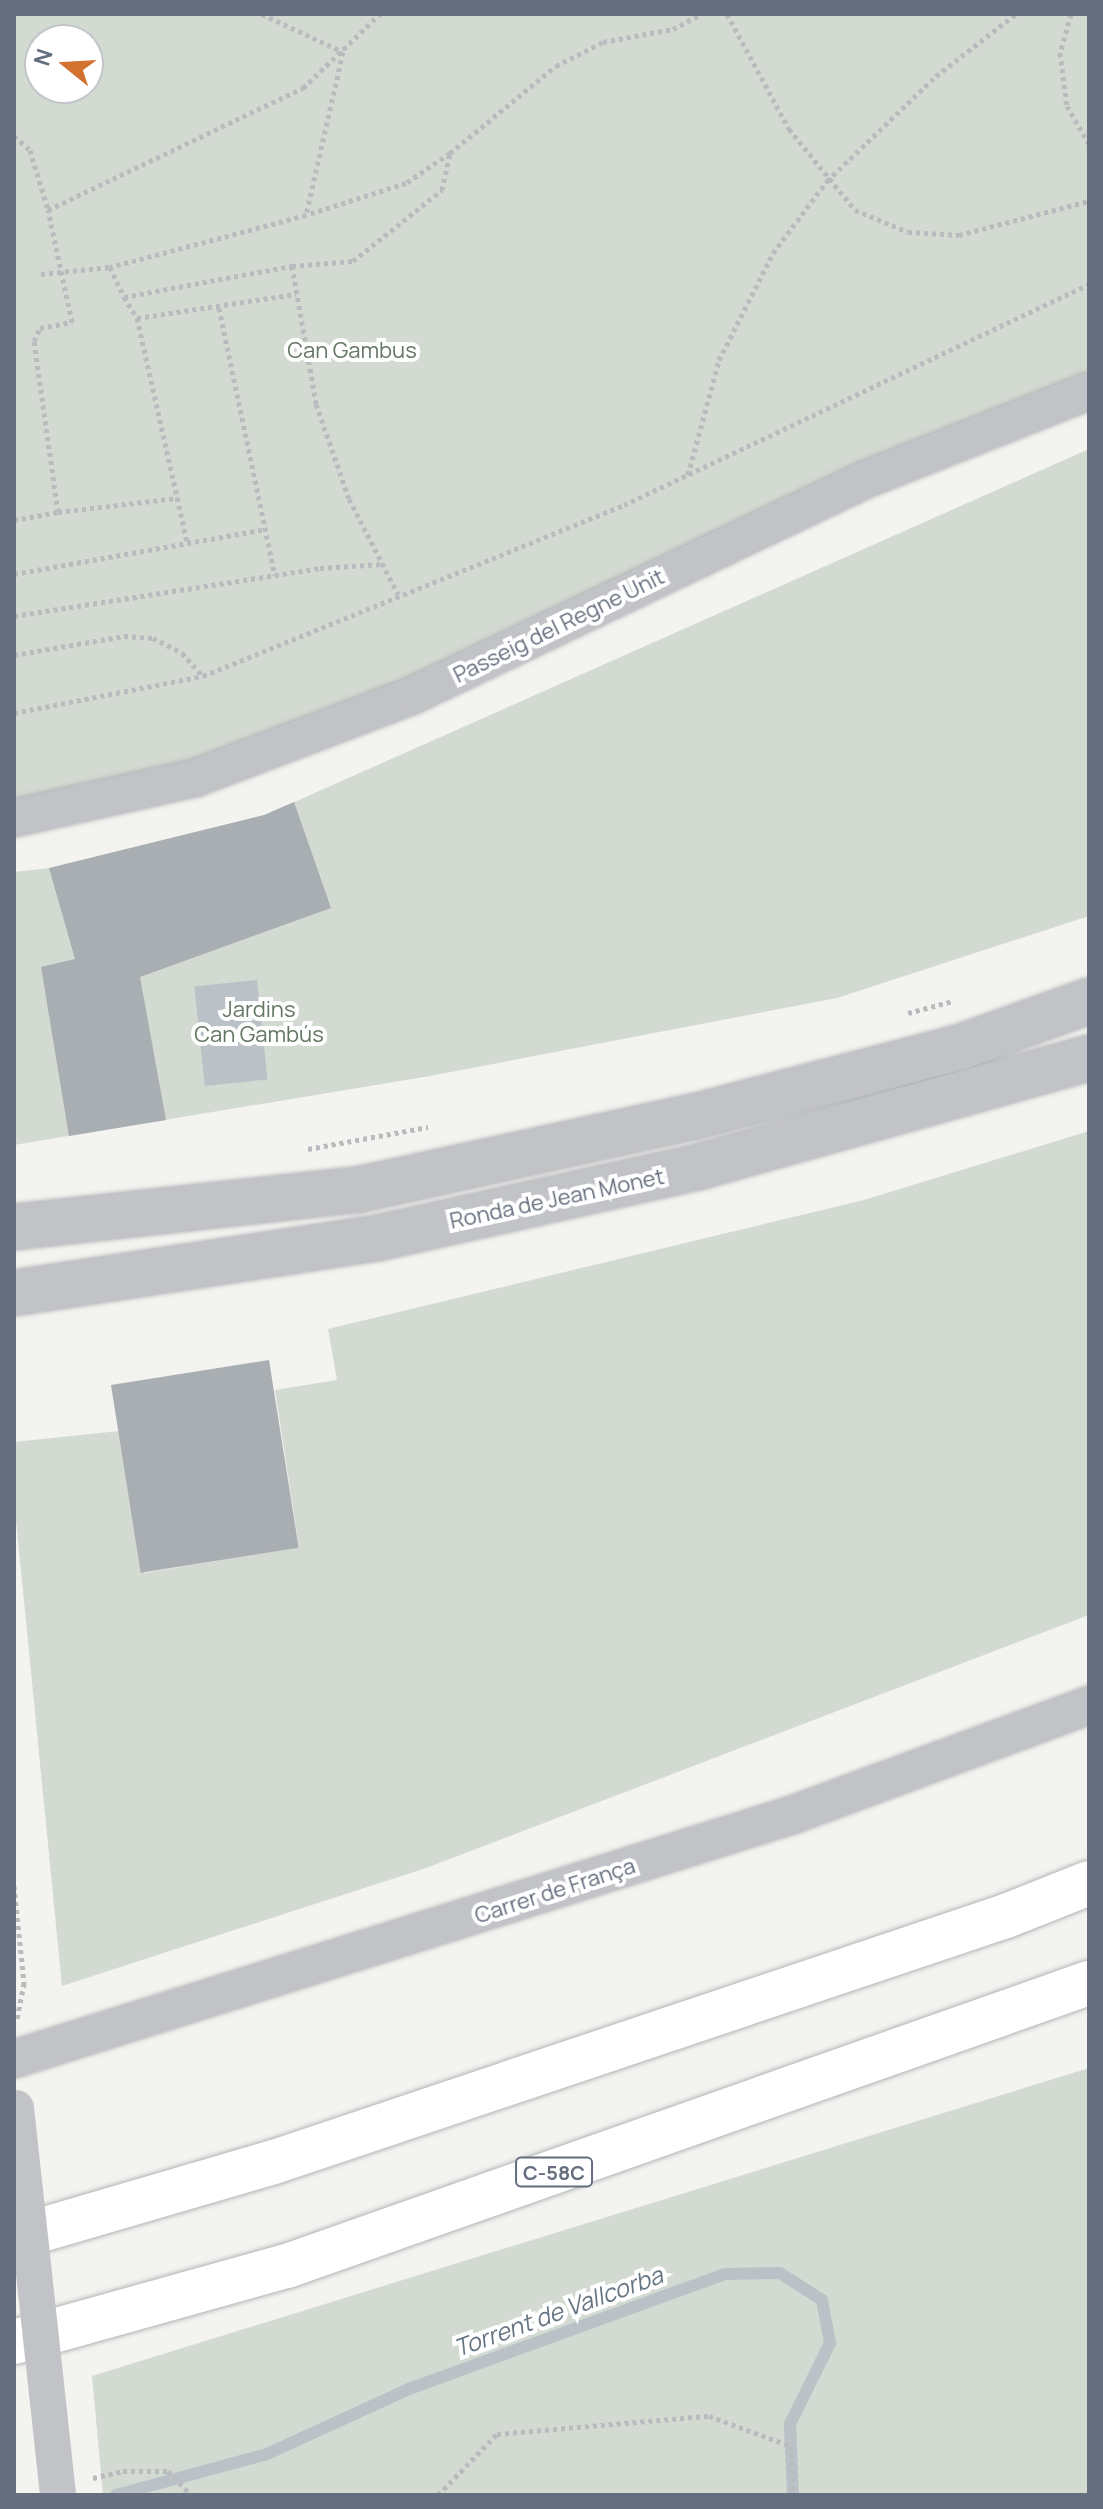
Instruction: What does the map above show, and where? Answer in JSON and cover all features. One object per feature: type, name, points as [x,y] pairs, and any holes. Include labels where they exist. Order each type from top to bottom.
[{"type":"highway","points":[[14,2238],[274,2162],[1006,1916],[1089,1883]]},
{"type":"highway","name":"C-58C","points":[[14,2342],[287,2266],[1089,1983]]},
{"type":"street","name":"Passeig del Regne Unit","points":[[14,818],[195,778],[411,696],[864,480],[1089,391]]},
{"type":"street","points":[[14,1227],[357,1190],[693,1117],[961,1047],[1089,1001]]},
{"type":"street","name":"Ronda de Jean Monet","points":[[14,1293],[393,1235],[702,1166],[1089,1058]]},
{"type":"street","name":"Carrer de França","points":[[14,2059],[792,1815],[1089,1705]]},
{"type":"street","points":[[15,2102],[69,2488]]},
{"type":"path","points":[[262,14],[343,52]]},
{"type":"path","points":[[48,210],[303,88],[380,14]]},
{"type":"path","points":[[41,274],[110,267],[306,215],[406,183],[450,153],[556,66],[603,42],[673,29],[701,14]]},
{"type":"path","points":[[727,14],[789,129],[827,181],[855,210],[908,232],[959,235],[1089,201]]},
{"type":"path","points":[[688,475],[719,360],[773,253],[827,181],[936,76],[1016,14]]},
{"type":"path","points":[[1071,14],[1060,53],[1067,106],[1089,144]]},
{"type":"path","points":[[306,215],[343,52]]},
{"type":"path","points":[[14,136],[30,150],[64,272],[72,322],[40,328],[34,341],[58,512]]},
{"type":"path","points":[[124,297],[292,266],[353,261],[442,190],[450,153]]},
{"type":"path","points":[[292,266],[316,404],[349,499],[398,594]]},
{"type":"path","points":[[110,267],[137,318],[187,541]]},
{"type":"path","points":[[14,713],[203,676],[398,594],[624,505],[1089,284]]},
{"type":"path","points":[[137,318],[296,294]]},
{"type":"path","points":[[219,308],[275,575]]},
{"type":"path","points":[[14,520],[178,498]]},
{"type":"path","points":[[14,574],[267,529]]},
{"type":"path","points":[[14,616],[275,575],[383,564]]},
{"type":"path","points":[[14,655],[124,636],[153,638],[182,653],[203,676]]},
{"type":"path","points":[[897,1016],[964,997]]},
{"type":"path","points":[[295,1151],[441,1125]]},
{"type":"path","points":[[14,1886],[24,1983],[17,2023]]},
{"type":"path","points":[[438,2495],[497,2434],[709,2416],[791,2446],[793,2495]]},
{"type":"path","points":[[69,2488],[123,2471],[168,2471],[191,2495]]},
{"type":"green space","name":"Can Gambus","points":[[14,14],[1089,14],[1089,391],[411,696],[14,818]]},
{"type":"green space","points":[[1089,449],[1089,916],[837,998],[430,1076],[14,1145],[14,872],[68,866],[265,815]]},
{"type":"green space","points":[[1089,1131],[1089,1615],[426,1868],[62,1986],[14,1500],[14,1442],[119,1431],[144,1573],[299,1547],[275,1390],[337,1380],[328,1329],[864,1200]]},
{"type":"green space","points":[[1089,2068],[1089,2495],[103,2495],[92,2376]]},
{"type":"shaded area","points":[[257,980],[267,1079],[205,1086],[194,987]]},
{"type":"building","name":"Jardins Can Gambús","points":[[294,802],[331,908],[140,977],[166,1120],[69,1136],[41,967],[75,959],[49,868],[264,815]]},
{"type":"building","points":[[269,1360],[299,1548],[141,1573],[111,1385]]},
{"type":"waterway","name":"Torrent de Vallcorba","points":[[116,2495],[267,2454],[409,2389],[725,2274],[780,2273],[822,2300],[830,2343],[790,2424],[793,2495]]}]
